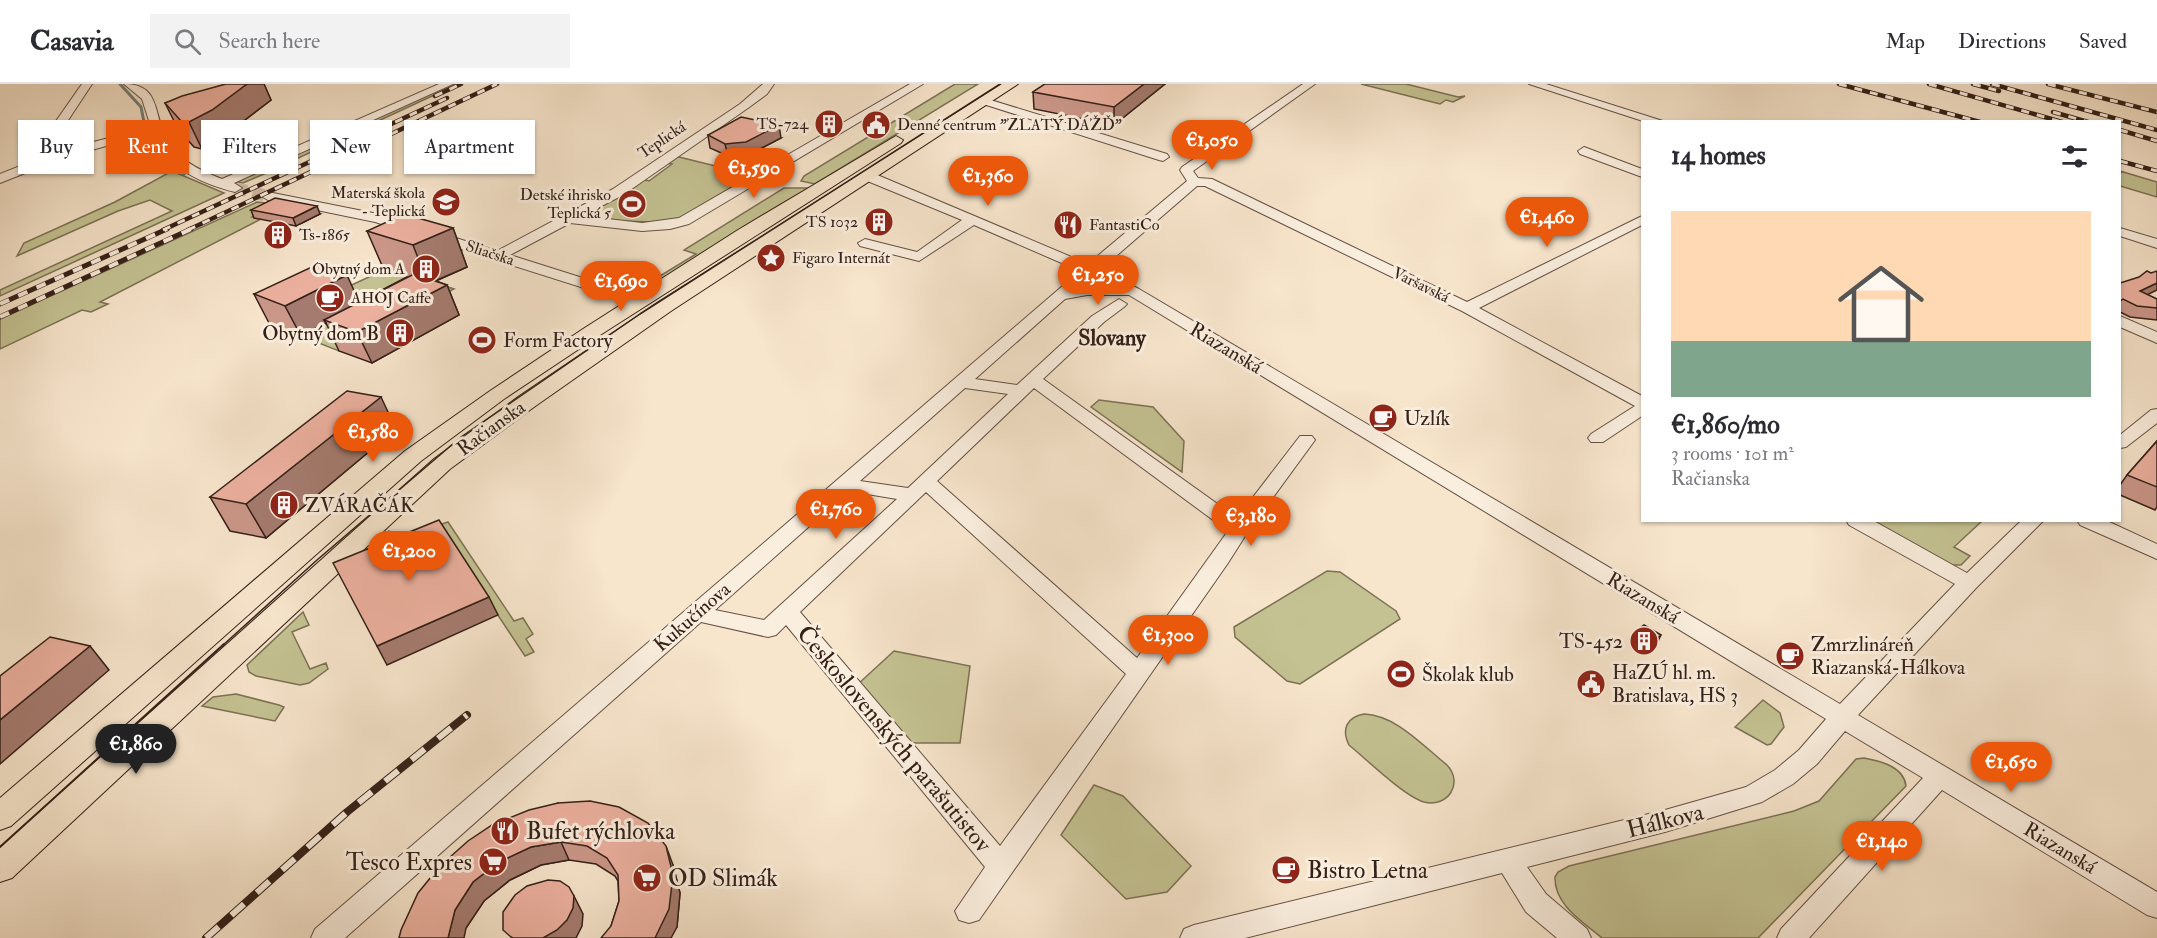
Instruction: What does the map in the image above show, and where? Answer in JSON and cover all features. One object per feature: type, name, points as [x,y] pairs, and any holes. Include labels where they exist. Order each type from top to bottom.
[{"type":"main road","name":"Račianska","points":[[0,817],[413,456],[498,395],[744,234],[984,92],[1011,84]]},
{"type":"main road","name":"Račianska","points":[[0,868],[442,465],[664,307],[870,177],[984,92]]},
{"type":"street","points":[[62,120],[87,84]]},
{"type":"street","points":[[189,170],[229,186],[447,84]]},
{"type":"street","name":"Teplická","points":[[498,256],[620,191],[763,92],[769,84]]},
{"type":"street","points":[[1194,182],[1186,170],[1310,84]]},
{"type":"street","points":[[1534,84],[1653,120]]},
{"type":"street","points":[[570,219],[643,227],[658,227],[684,221],[916,85]]},
{"type":"street","points":[[134,88],[151,87]]},
{"type":"street","points":[[134,88],[147,98],[154,120]]},
{"type":"street","points":[[984,92],[1163,157]]},
{"type":"street","points":[[0,179],[75,150],[106,142]]},
{"type":"street","points":[[1584,151],[1641,172]]},
{"type":"street","name":"Riazanská","points":[[870,177],[973,219],[1090,271],[1126,295],[1842,717],[2157,906]]},
{"type":"street","name":"Kukučínova","points":[[325,938],[1115,248],[1194,182]]},
{"type":"street","name":"Varšavská","points":[[1194,182],[1207,182],[1467,308],[1641,402]]},
{"type":"street","name":"Sliačska","points":[[268,196],[378,218],[641,301]]},
{"type":"street","points":[[866,243],[919,257],[973,219]]},
{"type":"street","points":[[1467,308],[1641,221]]},
{"type":"street","points":[[2121,232],[2157,244]]},
{"type":"street","name":"Riazanská","points":[[1115,248],[1113,262],[1126,295]]},
{"type":"street","name":"Kukučínova","points":[[1060,296],[1079,290],[1126,295]]},
{"type":"street","points":[[696,614],[768,629],[1126,295]]},
{"type":"street","points":[[2121,321],[2153,332]]},
{"type":"street","points":[[961,382],[1027,386],[1239,529]]},
{"type":"street","points":[[1597,438],[1641,410]]},
{"type":"street","points":[[2121,442],[2157,414]]},
{"type":"street","name":"Československých parašutistov","points":[[969,911],[1239,529],[1306,440]]},
{"type":"street","points":[[845,484],[921,488],[1139,673]]},
{"type":"street","points":[[1860,522],[1969,583]]},
{"type":"street","name":"Hálkova","points":[[1194,938],[1715,808],[1753,795],[1793,771],[1808,757],[1842,717],[1969,583],[2032,522]]},
{"type":"street","points":[[2091,522],[2157,552]]},
{"type":"street","name":"Československých parašutistov","points":[[786,613],[998,871]]},
{"type":"street","points":[[1791,938],[1940,776]]},
{"type":"street","points":[[1508,860],[1536,903],[1577,938]]},
{"type":"shaded area","points":[[451,84],[458,84],[380,120],[371,120]]},
{"type":"shaded area","points":[[955,84],[978,84],[815,184],[801,181],[804,176]]},
{"type":"shaded area","points":[[1361,84],[1406,84],[1458,97],[1465,96],[1453,102],[1446,100],[1440,104]]},
{"type":"shaded area","points":[[310,147],[310,153],[298,158],[298,153]]},
{"type":"shaded area","points":[[675,156],[752,175],[681,219],[655,222],[619,221],[587,213],[641,179],[649,181],[672,164],[665,163]]},
{"type":"shaded area","points":[[2121,171],[2157,182],[2157,197],[2121,186]]},
{"type":"shaded area","points":[[166,174],[179,174],[224,193],[0,296],[0,290],[172,211],[150,200],[118,211],[17,256],[24,243],[115,202]]},
{"type":"shaded area","points":[[251,174],[264,174],[243,183],[238,182]]},
{"type":"shaded area","points":[[784,188],[810,188],[656,285],[637,290],[696,254],[684,250]]},
{"type":"shaded area","points":[[257,202],[274,204],[252,217],[261,219],[100,302],[108,304],[91,312],[82,310],[0,349],[0,319]]},
{"type":"shaded area","points":[[384,270],[428,284],[433,282],[454,289],[339,351],[301,336],[360,306],[330,295]]},
{"type":"shaded area","points":[[1099,400],[1153,407],[1184,441],[1182,472],[1091,407]]},
{"type":"shaded area","points":[[448,522],[514,621],[523,618],[533,634],[526,639],[534,652],[525,656],[446,537],[351,567],[389,531],[398,539]]},
{"type":"shaded area","points":[[1871,522],[1981,522],[1954,547],[1970,556],[1961,565],[1947,565]]},
{"type":"shaded area","points":[[1327,571],[1340,572],[1396,611],[1400,619],[1300,684],[1287,681],[1235,637],[1234,627]]},
{"type":"shaded area","points":[[303,612],[309,625],[292,632],[310,669],[326,663],[328,669],[309,683],[300,685],[256,676],[249,672],[247,665]]},
{"type":"shaded area","points":[[894,651],[970,666],[960,743],[906,743],[857,685]]},
{"type":"shaded area","points":[[236,694],[284,707],[275,721],[202,706],[213,697]]},
{"type":"shaded area","points":[[1763,700],[1780,713],[1784,727],[1771,744],[1767,745],[1735,727]]},
{"type":"shaded area","points":[[1364,714],[1376,716],[1398,726],[1447,765],[1452,772],[1454,786],[1446,798],[1433,803],[1424,802],[1406,793],[1349,745],[1346,734],[1347,725],[1353,718]]},
{"type":"shaded area","points":[[1864,758],[1891,766],[1901,774],[1906,786],[1758,938],[1602,938],[1571,912],[1559,896],[1555,877],[1558,872],[1569,866],[1794,811],[1819,801],[1856,759]]},
{"type":"shaded area","points":[[1094,785],[1123,796],[1191,866],[1167,892],[1126,899],[1061,835]]},
{"type":"building","points":[[226,84],[247,84],[212,110],[189,122],[189,120],[180,120],[165,103]]},
{"type":"building","points":[[1045,84],[1144,84],[1114,107],[1033,92]]},
{"type":"building","points":[[741,117],[779,125],[746,142],[725,144],[708,135]]},
{"type":"building","points":[[275,198],[317,206],[293,218],[251,210]]},
{"type":"building","points":[[404,214],[453,228],[413,245],[367,231]]},
{"type":"building","points":[[316,265],[347,275],[285,306],[254,294]]},
{"type":"building","points":[[2147,271],[2151,273],[2157,271],[2157,283],[2140,291],[2157,299],[2157,308],[2137,306],[2123,299],[2121,300],[2121,283],[2139,277]]},
{"type":"building","points":[[414,274],[447,285],[357,332],[324,320]]},
{"type":"building","points":[[347,391],[381,397],[246,504],[210,497]]},
{"type":"building","points":[[2157,441],[2157,487],[2127,475]]},
{"type":"building","points":[[439,520],[489,597],[377,646],[333,563]]},
{"type":"building","points":[[1644,625],[1661,635],[1650,645],[1633,634]]},
{"type":"building","points":[[50,637],[90,646],[0,720],[0,676]]},
{"type":"building","points":[[590,801],[619,807],[648,823],[666,846],[673,875],[669,909],[655,938],[601,938],[611,926],[619,901],[618,875],[607,858],[587,846],[561,842],[531,847],[499,862],[473,882],[455,910],[448,938],[399,938],[418,893],[440,866],[468,841],[492,825],[529,810],[558,803]]},
{"type":"building","points":[[548,880],[560,881],[569,887],[574,896],[573,908],[567,920],[557,930],[543,938],[511,937],[503,930],[503,912],[515,895],[527,886]]},
{"type":"waterway","points":[[120,84],[141,107],[144,120]]},
{"type":"tunnel","points":[[235,188],[268,196]]},
{"type":"tram line","points":[[222,646],[317,560],[461,437],[640,314],[1000,84]]},
{"type":"tram line","points":[[0,847],[224,644]]},
{"type":"railway","points":[[435,96],[461,84]]},
{"type":"railway","points":[[188,230],[497,84]]},
{"type":"railway","points":[[1839,84],[1973,120]]},
{"type":"railway","points":[[1929,84],[2055,120]]},
{"type":"railway","points":[[1973,84],[1999,91]]},
{"type":"railway","points":[[1992,84],[2157,130]]},
{"type":"railway","points":[[2048,84],[2157,112]]},
{"type":"railway","points":[[163,230],[447,98]]},
{"type":"railway","points":[[2053,112],[2081,120]]},
{"type":"railway","points":[[2121,130],[2157,141]]},
{"type":"railway","points":[[2121,161],[2157,171]]},
{"type":"railway","points":[[0,304],[167,229]]},
{"type":"railway","points":[[0,317],[191,229]]},
{"type":"railway","points":[[206,938],[347,812],[467,715]]},
{"type":"place","name":"TS-724","points":[[829,124]]},
{"type":"place","name":"Denné centrum \"ZLATÝ DÁŽĎ\"","points":[[876,125]]},
{"type":"place","name":"Materská škola - Teplická","points":[[446,202]]},
{"type":"place","name":"Detské ihrisko Teplická 5","points":[[632,204]]},
{"type":"place","name":"TS 1032","points":[[879,222]]},
{"type":"place","name":"FantastiCo","points":[[1068,225]]},
{"type":"place","name":"Ts-1865","points":[[278,235]]},
{"type":"place","name":"Figaro Internát","points":[[771,258]]},
{"type":"place","name":"Obytný dom A","points":[[426,269]]},
{"type":"place","name":"AHOJ Caffe","points":[[330,298]]},
{"type":"place","name":"Obytný dom B","points":[[400,333]]},
{"type":"place","name":"Form Factory","points":[[482,340]]},
{"type":"place","name":"Uzlík","points":[[1383,418]]},
{"type":"place","name":"ZVÁRAČÁK","points":[[284,505]]},
{"type":"place","name":"TS-452","points":[[1644,641]]},
{"type":"place","name":"Zmrzlináreň Riazanská-Hálkova","points":[[1790,656]]},
{"type":"place","name":"Školak klub","points":[[1401,674]]},
{"type":"place","name":"HaZÚ hl. m. Bratislava, HS 3","points":[[1591,684]]},
{"type":"place","name":"Bufet rýchlovka","points":[[505,831]]},
{"type":"place","name":"Tesco Expres","points":[[493,862]]},
{"type":"place","name":"Bistro Letna","points":[[1286,870]]},
{"type":"place","name":"OD Slimák","points":[[647,878]]},
{"type":"district","name":"Slovany","points":[[1112,338]]}]
